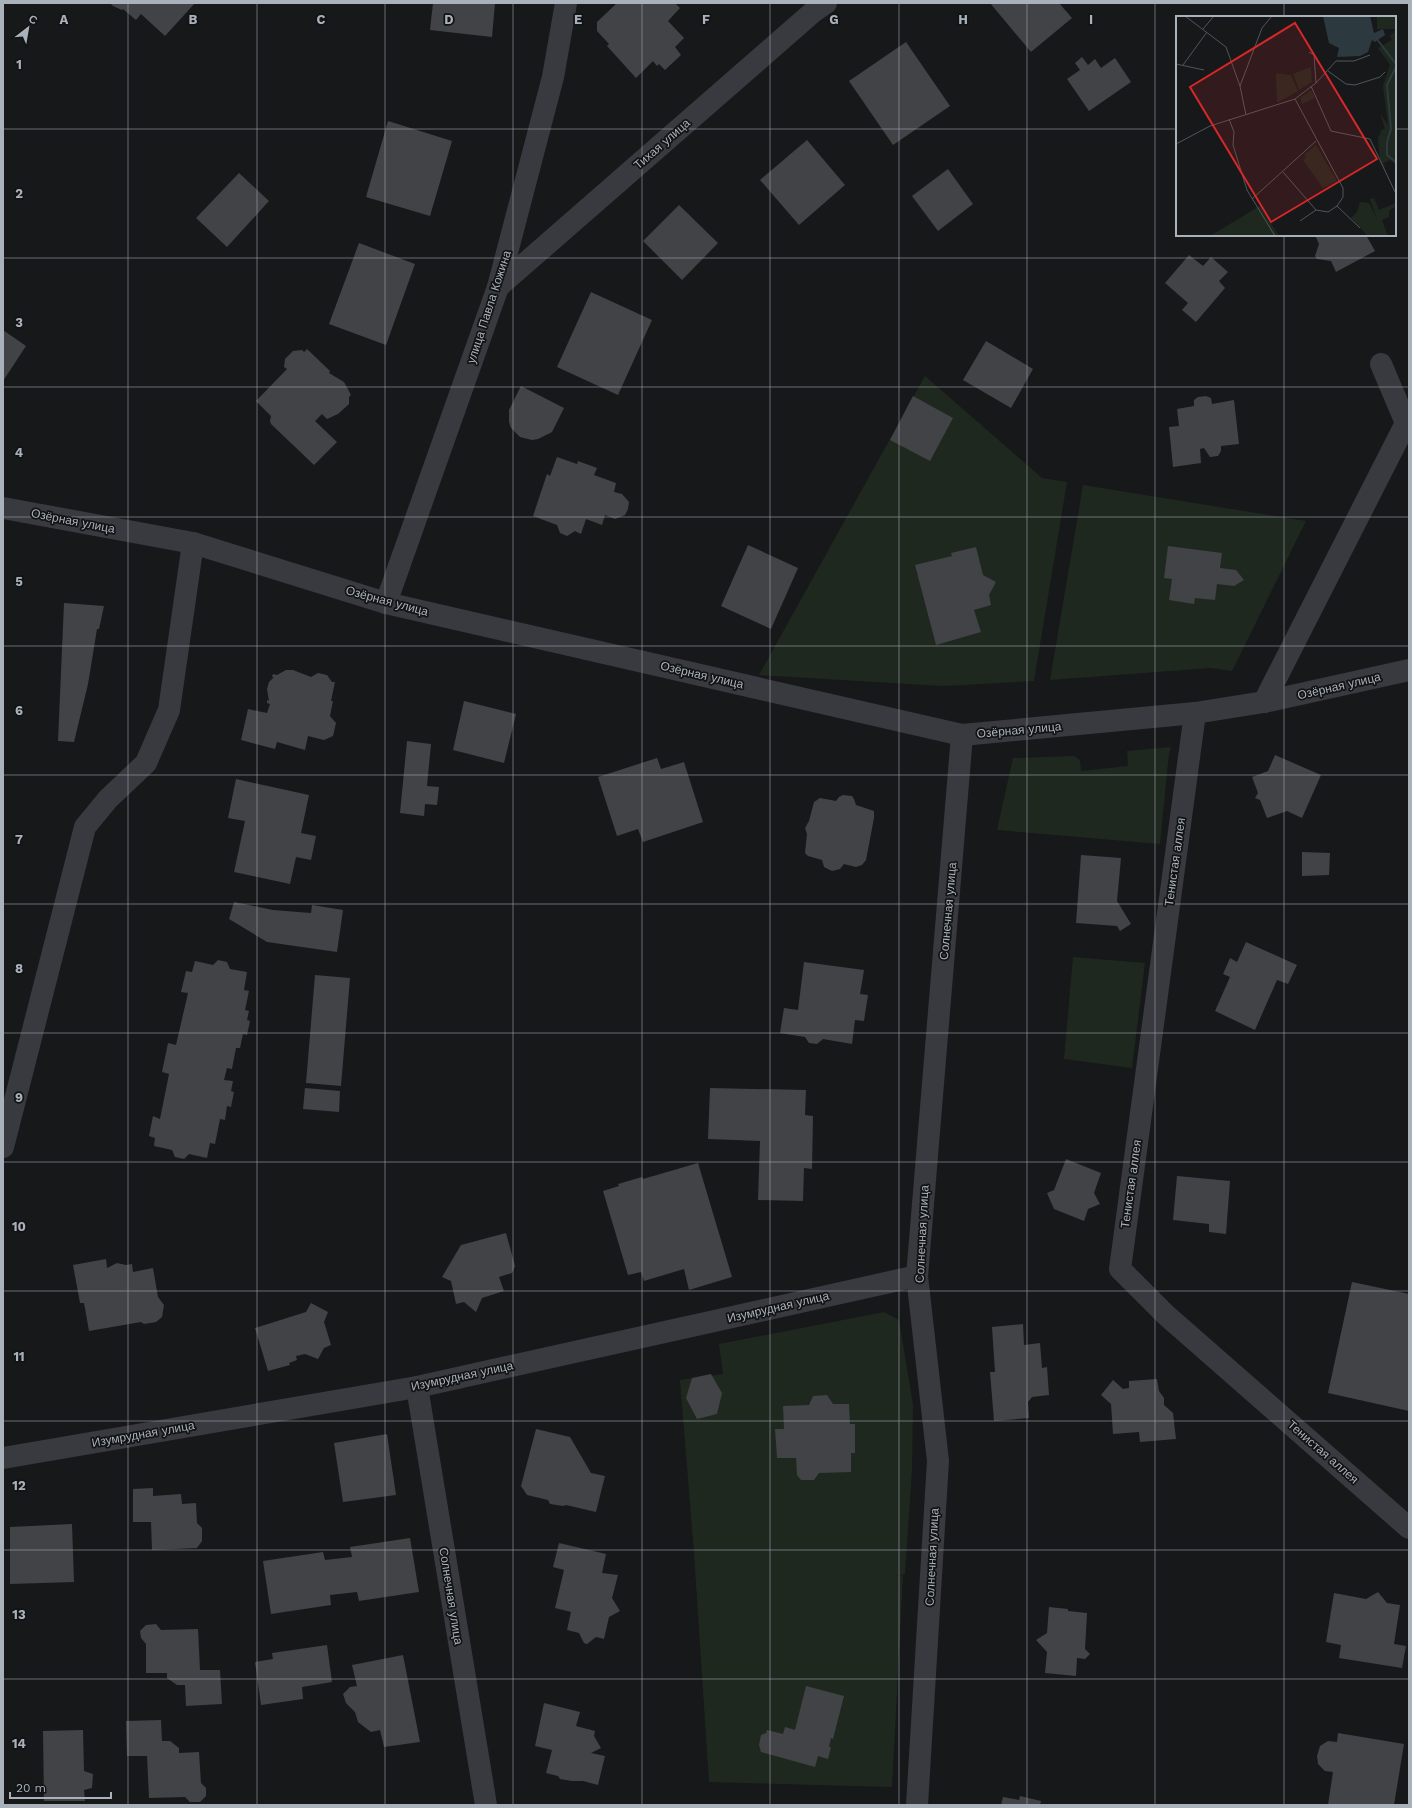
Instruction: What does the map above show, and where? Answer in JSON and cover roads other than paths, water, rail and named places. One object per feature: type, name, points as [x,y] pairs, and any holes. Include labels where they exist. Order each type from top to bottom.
[{"type":"street","name":"улица Павла Кожина","points":[[386,603],[498,287],[553,77],[566,3]]},
{"type":"street","name":"Тихая улица","points":[[498,287],[813,12],[826,3]]},
{"type":"street","points":[[1264,702],[1406,423],[1381,364]]},
{"type":"street","name":"Озёрная улица","points":[[3,508],[193,543],[386,603],[962,735],[1195,713],[1264,702],[1409,670]]},
{"type":"street","points":[[3,1147],[85,827],[108,799],[146,763],[169,710],[193,543]]},
{"type":"street","name":"Тенистая аллея","points":[[1195,713],[1120,1269],[1166,1315],[1409,1528]]},
{"type":"street","name":"Солнечная улица","points":[[917,1805],[938,1461],[917,1276],[962,735]]},
{"type":"street","name":"Изумрудная улица","points":[[3,1458],[417,1387],[917,1276]]},
{"type":"street","name":"Солнечная улица","points":[[417,1387],[486,1805]]}]
